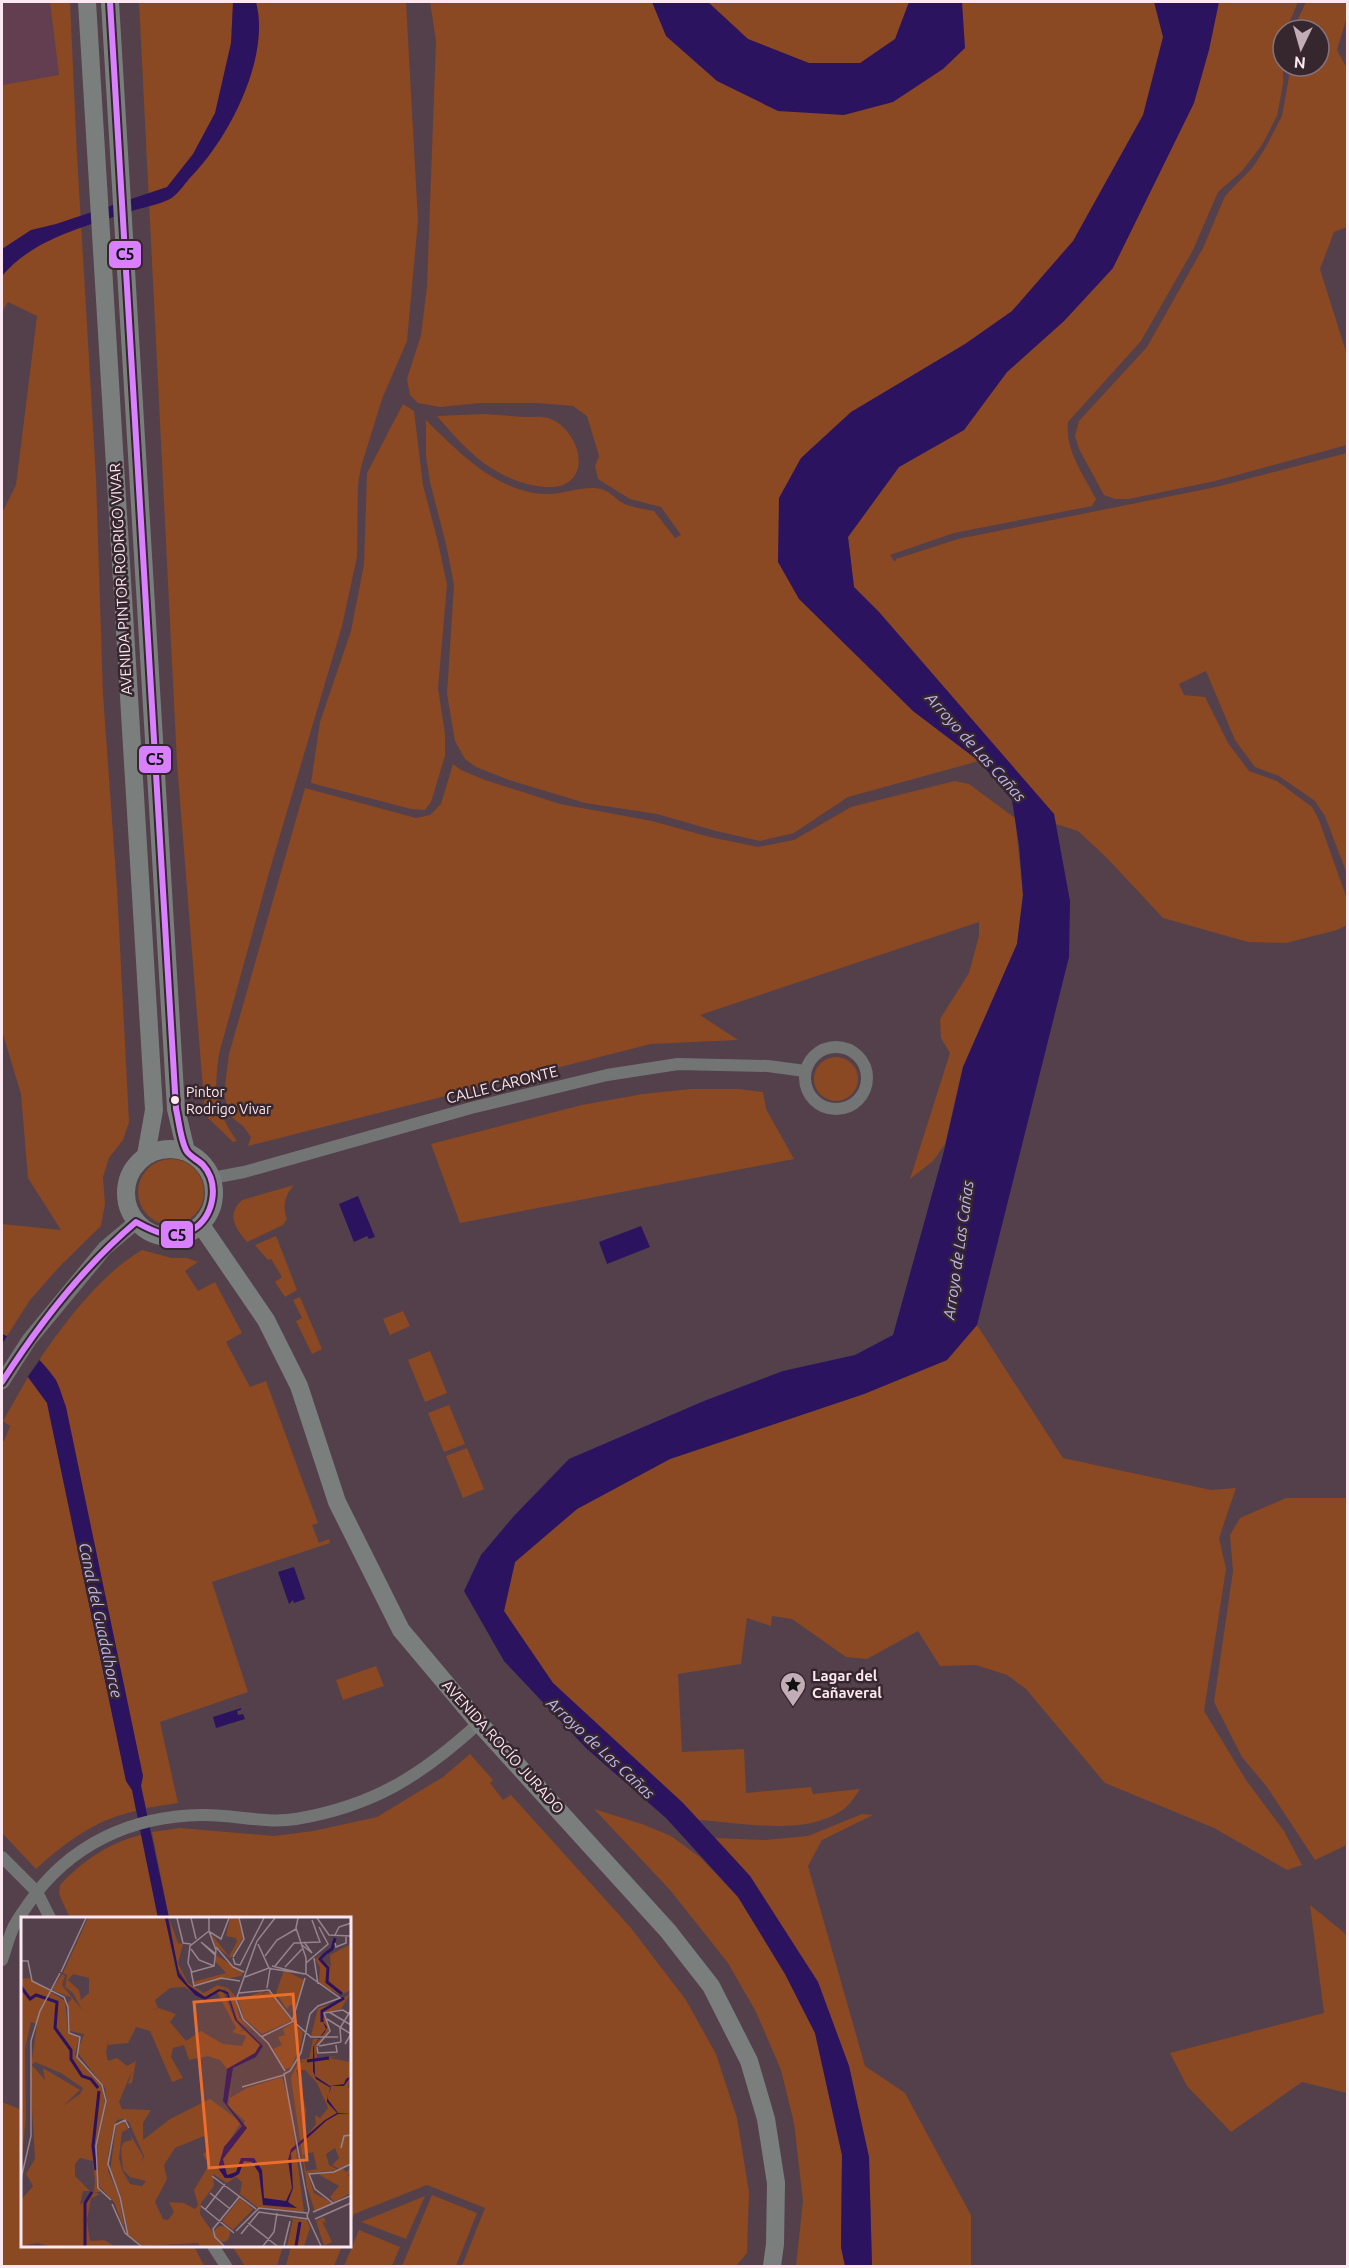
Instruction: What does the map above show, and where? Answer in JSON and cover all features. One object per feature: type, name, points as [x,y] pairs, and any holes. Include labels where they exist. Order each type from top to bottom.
[{"type":"main road","name":"AVENIDA PINTOR RODRIGO VIVAR","points":[[87,2],[154,1110],[146,1155]]},
{"type":"main road","name":"AVENIDA PINTOR RODRIGO VIVAR","points":[[110,2],[176,1109],[186,1151]]},
{"type":"main road","points":[[166,1148],[186,1151],[206,1167],[212,1178],[214,1195],[210,1211],[201,1225],[189,1233],[175,1237],[161,1236],[147,1231],[136,1222],[127,1205],[125,1186],[132,1168],[146,1155],[166,1148]]},
{"type":"main road","name":"AVENIDA ROCÍO JURADO","points":[[201,1225],[266,1320],[299,1386],[338,1502],[401,1630],[479,1723],[668,1931],[711,1986],[749,2061],[766,2119],[776,2183],[775,2244],[772,2266]]},
{"type":"street","points":[[830,1046],[847,1048],[862,1059],[868,1075],[864,1093],[851,1106],[834,1109],[817,1103],[806,1089],[805,1071],[814,1055],[830,1046]]},
{"type":"street","name":"CALLE CARONTE","points":[[212,1178],[244,1172],[471,1108],[607,1075],[678,1064],[768,1066],[805,1071]]},
{"type":"street","points":[[4,1377],[28,1340],[105,1248],[136,1222]]},
{"type":"street","points":[[2,1960],[14,1925],[37,1892],[76,1852],[93,1841],[132,1826],[171,1816],[203,1815],[272,1820],[295,1819],[329,1811],[385,1793],[422,1772],[479,1723]]},
{"type":"street","points":[[2,1857],[37,1892],[50,1917]]},
{"type":"street","points":[[214,2247],[225,2266]]},
{"type":"shaded area","points":[[2,2],[50,2],[59,75],[2,85]]},
{"type":"shaded area","points":[[50,2],[70,2],[96,478],[103,694],[117,889],[129,1122],[123,1140],[109,1158],[103,1177],[105,1204],[101,1226],[60,1266],[30,1300],[7,1336],[2,1334],[2,1224],[61,1230],[28,1178],[21,1094],[2,1031],[2,513],[16,485],[37,316],[8,302],[2,312],[2,85],[59,75]]},
{"type":"shaded area","points":[[139,2],[406,2],[418,221],[407,341],[382,399],[361,467],[358,484],[357,557],[342,626],[270,869],[219,1054],[216,1090],[224,1119],[237,1141],[233,1142],[205,1115],[177,763]]},
{"type":"shaded area","points":[[430,2],[1298,2],[1291,18],[1271,18],[1271,78],[1283,78],[1283,84],[1277,116],[1262,145],[1242,171],[1218,192],[1193,250],[1141,341],[1068,422],[1072,452],[1096,499],[1092,506],[954,533],[890,555],[895,562],[896,559],[958,539],[1216,487],[1347,453],[1347,874],[1325,816],[1315,801],[1279,776],[1255,767],[1235,740],[1206,671],[1179,684],[1184,695],[1205,697],[1228,743],[1249,771],[1277,781],[1312,807],[1319,820],[1347,899],[1347,925],[1337,930],[1286,943],[1248,942],[1163,918],[1106,857],[1078,831],[1056,824],[1054,814],[879,612],[854,587],[848,537],[899,467],[964,430],[1007,372],[1064,321],[1113,268],[1084,277],[779,498],[913,711],[979,761],[848,797],[794,833],[760,841],[657,814],[585,803],[509,780],[476,767],[465,759],[455,741],[447,694],[454,585],[430,482],[426,456],[426,420],[466,458],[497,479],[514,487],[549,494],[591,488],[604,490],[627,505],[654,511],[675,538],[681,535],[661,507],[630,499],[598,479],[595,466],[599,456],[587,416],[573,406],[538,403],[481,403],[440,407],[418,403],[410,395],[407,379],[421,335],[427,286],[436,41]]},
{"type":"shaded area","points":[[1306,2],[1345,2],[1347,4],[1347,17],[1337,50],[1347,68],[1347,227],[1334,232],[1320,269],[1347,355],[1347,445],[1215,481],[1129,499],[1115,499],[1104,495],[1079,449],[1075,436],[1079,421],[1147,347],[1203,248],[1225,196],[1253,167],[1282,116],[1289,78],[1331,78],[1331,18],[1299,18]]},
{"type":"shaded area","points":[[403,404],[414,411],[423,485],[447,585],[438,688],[445,734],[445,756],[431,802],[425,810],[411,809],[311,783],[320,722],[351,631],[364,564],[367,473]]},
{"type":"shaded area","points":[[484,414],[543,417],[557,422],[566,430],[577,449],[579,460],[572,479],[560,486],[546,487],[520,482],[506,476],[469,451],[437,416]]},
{"type":"shaded area","points":[[453,764],[485,780],[560,804],[652,821],[758,847],[794,840],[851,807],[955,781],[969,784],[1015,818],[1023,895],[1017,944],[963,1067],[945,1144],[933,1161],[910,1179],[950,1053],[941,1038],[940,1019],[969,973],[979,936],[979,922],[700,1015],[738,1040],[651,1044],[248,1146],[251,1137],[243,1126],[230,1116],[224,1093],[229,1054],[305,788],[416,818],[430,815],[441,804]]},
{"type":"shaded area","points":[[836,1057],[852,1063],[858,1079],[852,1095],[836,1101],[820,1095],[814,1079],[820,1063]]},
{"type":"shaded area","points":[[691,1089],[738,1089],[763,1092],[766,1109],[794,1159],[460,1223],[431,1144],[582,1105],[643,1094]]},
{"type":"shaded area","points":[[171,1159],[184,1161],[199,1174],[204,1192],[202,1205],[189,1220],[171,1225],[158,1223],[143,1210],[138,1192],[140,1179],[153,1164]]},
{"type":"shaded area","points":[[294,1185],[285,1201],[287,1219],[283,1225],[247,1242],[234,1221],[234,1211],[237,1206],[242,1200]]},
{"type":"shaded area","points":[[276,1236],[297,1290],[285,1297],[275,1282],[282,1277],[271,1259],[268,1260],[255,1245]]},
{"type":"shaded area","points":[[142,1250],[198,1262],[185,1271],[198,1291],[215,1282],[242,1333],[226,1342],[250,1387],[266,1381],[318,1523],[312,1525],[319,1543],[329,1539],[330,1543],[212,1582],[248,1692],[160,1722],[178,1803],[146,1808],[141,1785],[143,1776],[56,1381],[39,1360],[85,1299],[113,1272]]},
{"type":"shaded area","points":[[300,1297],[322,1349],[312,1354],[296,1321],[302,1318],[293,1300]]},
{"type":"shaded area","points":[[403,1311],[410,1326],[390,1335],[383,1319]]},
{"type":"shaded area","points":[[977,1325],[1063,1458],[1211,1490],[1236,1488],[1219,1538],[1226,1569],[1204,1711],[1246,1780],[1284,1831],[1302,1865],[1287,1870],[1214,1828],[1105,1783],[1026,1689],[1007,1675],[976,1665],[940,1666],[918,1631],[867,1659],[846,1657],[792,1619],[772,1616],[771,1626],[747,1618],[741,1664],[678,1674],[682,1752],[744,1749],[746,1793],[811,1787],[813,1794],[860,1789],[845,1808],[813,1823],[775,1826],[699,1820],[553,1683],[504,1611],[515,1562],[577,1509],[670,1459],[864,1394],[947,1360]]},
{"type":"shaded area","points":[[430,1351],[447,1393],[425,1402],[408,1360]]},
{"type":"shaded area","points":[[28,1377],[47,1403],[126,1781],[132,1790],[136,1811],[108,1820],[82,1833],[36,1869],[2,1833],[2,1441],[10,1426],[3,1421]]},
{"type":"shaded area","points":[[449,1405],[465,1444],[444,1452],[428,1413]]},
{"type":"shaded area","points":[[467,1448],[484,1489],[463,1498],[446,1456]]},
{"type":"shaded area","points":[[1286,1498],[1347,1498],[1347,1845],[1315,1860],[1267,1787],[1242,1757],[1214,1702],[1233,1571],[1230,1535],[1240,1518]]},
{"type":"shaded area","points":[[376,1666],[384,1686],[343,1700],[336,1680]]},
{"type":"shaded area","points":[[470,1754],[493,1780],[490,1783],[503,1800],[511,1795],[631,1928],[686,2000],[716,2054],[737,2118],[749,2192],[747,2253],[736,2266],[462,2266],[485,2208],[427,2185],[354,2214],[351,2222],[351,1917],[169,1917],[152,1832],[180,1828],[274,1836],[313,1831],[377,1817],[443,1777]]},
{"type":"shaded area","points":[[594,1809],[671,1836],[701,1858],[738,1897],[785,1974],[815,2033],[842,2155],[841,2247],[845,2266],[796,2266],[803,2201],[794,2123],[781,2070],[756,2012],[728,1963],[670,1890]]},
{"type":"shaded area","points":[[862,1814],[873,1815],[822,1840],[808,1866],[865,2066],[905,2093],[971,2215],[971,2266],[872,2266],[869,2157],[849,2066],[818,1982],[750,1876],[715,1838],[765,1840],[808,1836]]},
{"type":"shaded area","points":[[141,1835],[158,1917],[70,1917],[59,1894],[60,1885],[77,1868],[97,1854],[129,1838]]},
{"type":"shaded area","points":[[1310,1905],[1347,1935],[1347,2093],[1302,2082],[1231,2132],[1187,2086],[1170,2053],[1324,2013]]},
{"type":"shaded area","points":[[2,2102],[21,2110],[21,2247],[194,2247],[204,2266],[2,2266]]},
{"type":"shaded area","points":[[432,2195],[477,2213],[456,2266],[402,2266]]},
{"type":"shaded area","points":[[425,2196],[406,2239],[361,2222]]},
{"type":"shaded area","points":[[359,2230],[400,2247],[392,2266],[344,2266]]},
{"type":"shaded area","points":[[233,2247],[283,2247],[277,2266],[245,2266]]},
{"type":"shaded area","points":[[291,2247],[342,2247],[334,2266],[286,2266]]},
{"type":"water","points":[[233,2],[256,2],[259,24],[257,48],[243,97],[218,143],[204,162],[170,199],[63,234],[30,251],[2,276],[2,249],[31,230],[56,224],[167,187],[193,154],[215,113],[231,43]]},
{"type":"water","points":[[652,2],[708,2],[748,39],[809,63],[860,63],[895,39],[909,2],[962,2],[965,48],[943,69],[893,102],[844,115],[778,111],[717,81],[666,36]]},
{"type":"water","name":"Arroyo de Las Cañas","points":[[1154,2],[1219,2],[1209,50],[1194,103],[1113,268],[1064,321],[1007,372],[964,430],[899,467],[848,537],[854,587],[879,612],[1054,814],[1070,901],[1069,957],[977,1325],[947,1360],[864,1394],[670,1459],[577,1509],[515,1562],[504,1611],[553,1683],[683,1803],[750,1876],[818,1982],[849,2066],[869,2157],[872,2266],[845,2266],[841,2247],[842,2155],[815,2033],[785,1974],[738,1897],[666,1818],[586,1748],[504,1661],[464,1591],[481,1555],[514,1516],[569,1459],[704,1401],[783,1371],[855,1355],[893,1335],[944,1151],[963,1067],[1017,944],[1023,895],[1019,845],[1012,800],[979,761],[913,711],[799,599],[778,562],[779,498],[801,458],[851,412],[965,344],[1012,311],[1073,241],[1143,115],[1163,37]]},
{"type":"water","points":[[358,1196],[375,1237],[369,1239],[367,1236],[354,1242],[339,1204]]},
{"type":"water","points":[[641,1226],[650,1247],[607,1264],[599,1242]]},
{"type":"water","name":"Canal del Guadalhorce","points":[[2,1334],[25,1347],[45,1366],[56,1380],[66,1407],[143,1776],[141,1786],[169,1917],[158,1917],[132,1790],[126,1781],[47,1403],[28,1377],[2,1356]]},
{"type":"water","points":[[294,1567],[305,1599],[294,1603],[293,1600],[289,1604],[278,1572]]},
{"type":"water","points":[[241,1708],[237,1711],[238,1715],[243,1714],[245,1719],[216,1728],[213,1717]]},
{"type":"pier","points":[[9,1333],[30,1346],[41,1358],[26,1379],[2,1360],[2,1344]]},
{"type":"transit line","name":"C5","points":[[2,1382],[63,1297],[117,1239],[136,1222],[163,1234],[177,1235],[192,1230],[210,1209],[213,1190],[212,1181],[203,1165],[186,1150],[176,1109],[110,2]]},
{"type":"place","name":"Pintor Rodrigo Vivar","points":[[175,1100]]},
{"type":"place","name":"Lagar del Cañaveral","points":[[793,1708]]}]
